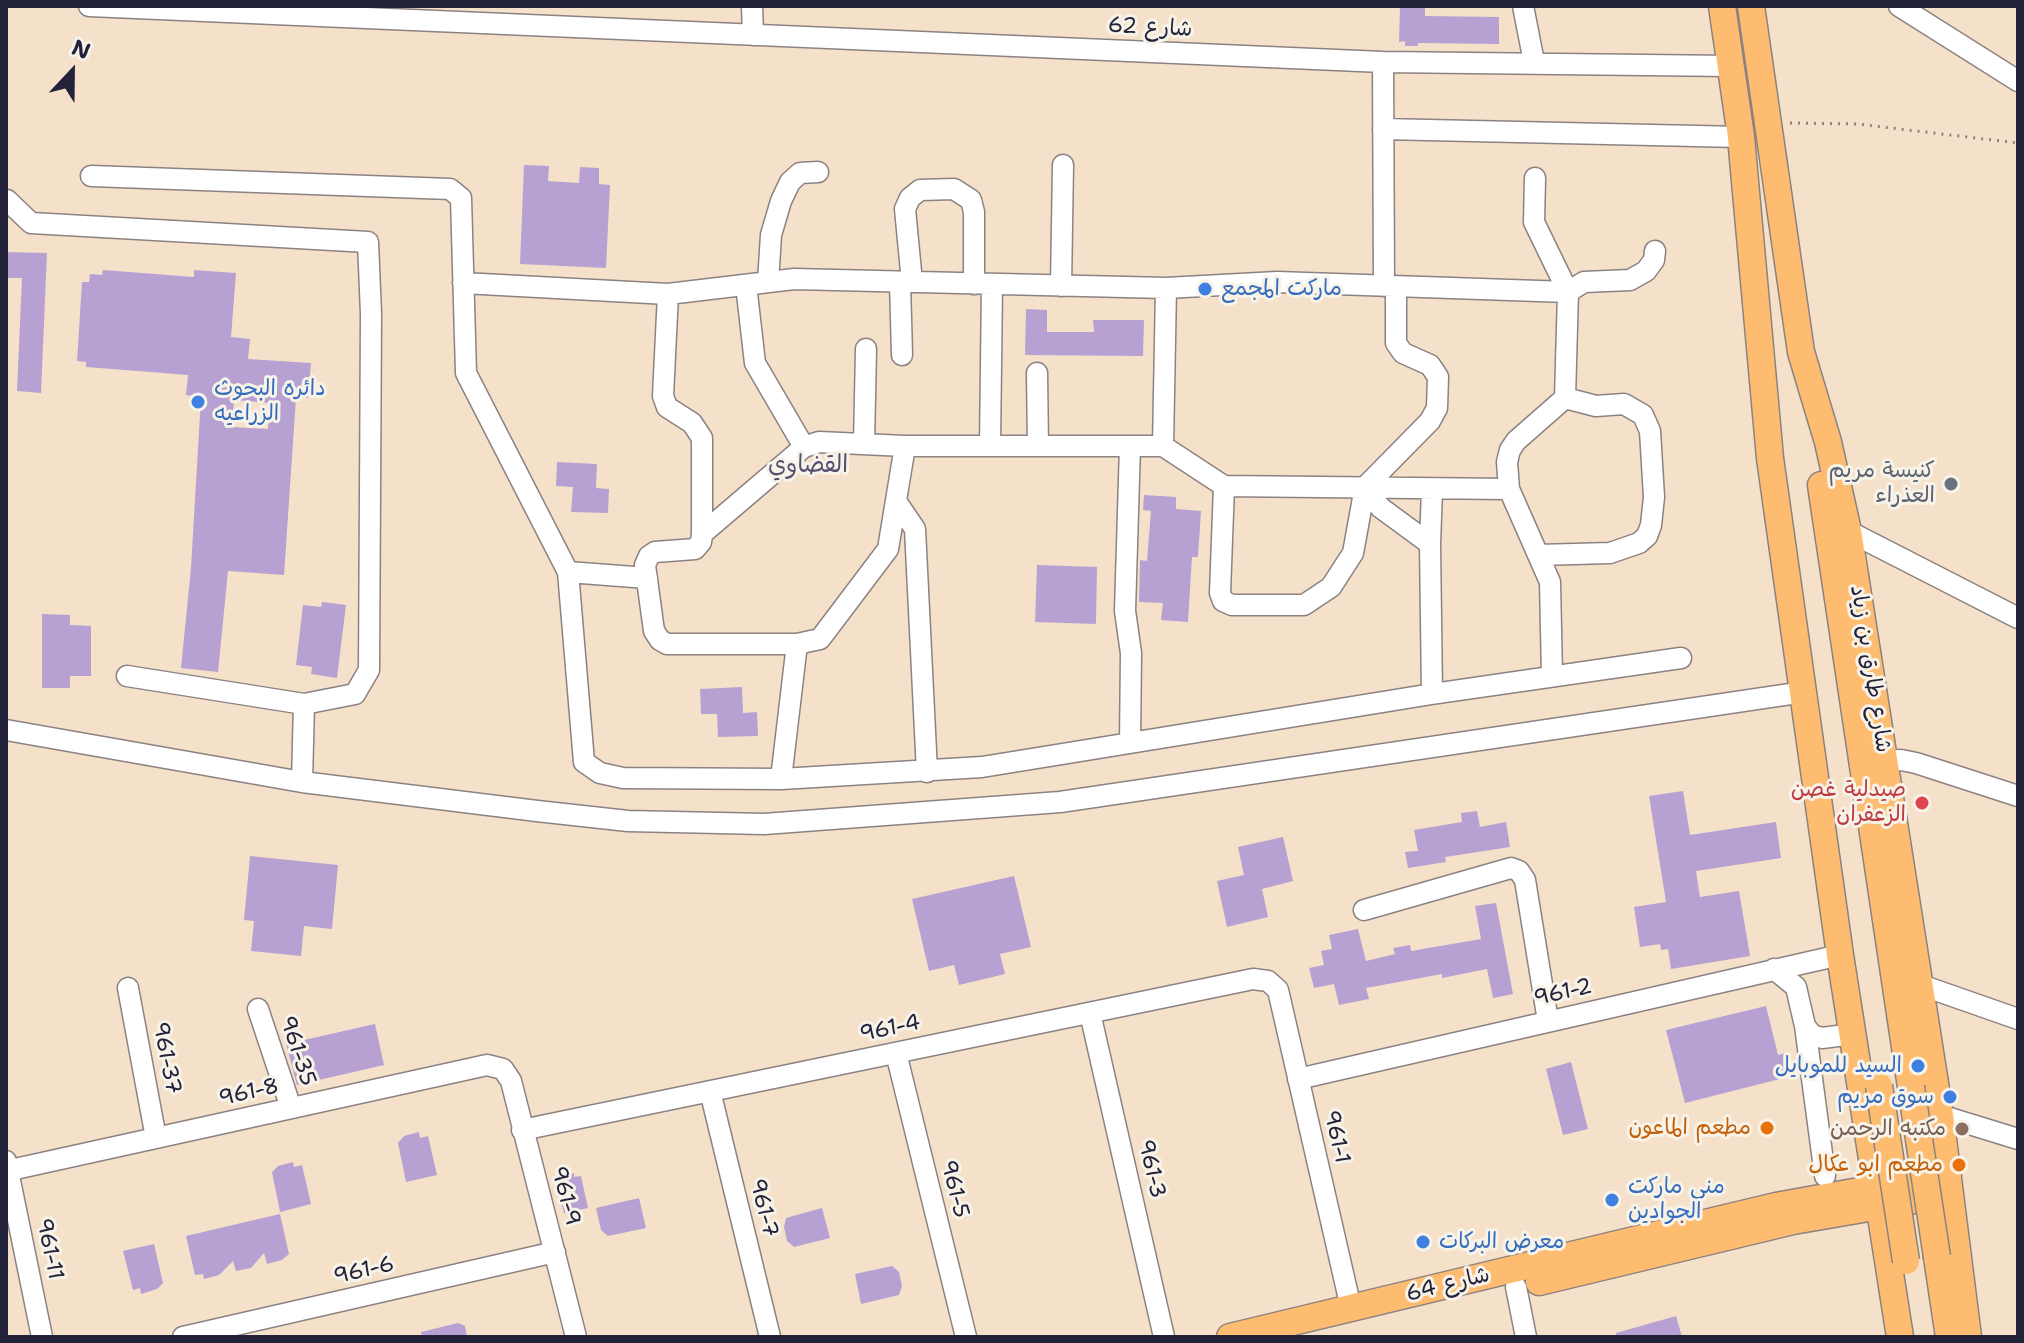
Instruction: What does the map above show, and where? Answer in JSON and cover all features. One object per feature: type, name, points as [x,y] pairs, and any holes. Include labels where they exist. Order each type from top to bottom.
[{"type":"main road","points":[[1722,6],[1741,137],[1760,320],[1770,458],[1840,955],[1900,1337]]},
{"type":"main road","name":"شارع طارق بن زياد","points":[[1751,6],[1801,352],[1828,442],[1848,531],[1940,1115],[1968,1337]]},
{"type":"main road","points":[[1760,320],[1918,1337]]},
{"type":"main road","points":[[1801,352],[1949,1337]]},
{"type":"main road","name":"شارع 64","points":[[1230,1337],[1776,1206],[1877,1197],[1949,1184]]},
{"type":"main road","name":"شارع 64","points":[[1306,1337],[1793,1221],[1877,1197]]},
{"type":"street","name":"شارع 62","points":[[89,6],[1383,62],[1731,66]]},
{"type":"street","points":[[752,6],[753,35]]},
{"type":"street","points":[[1523,6],[1534,62]]},
{"type":"street","points":[[1899,6],[2018,81]]},
{"type":"street","points":[[1224,486],[1220,593],[1223,601],[1232,605],[1304,605],[1331,587],[1353,553],[1365,489],[1430,421],[1437,408],[1438,377],[1430,365],[1403,353],[1396,343],[1390,286],[1383,62]]},
{"type":"street","points":[[1383,129],[1741,137]]},
{"type":"street","points":[[1061,286],[1063,165]]},
{"type":"street","points":[[768,282],[771,235],[781,201],[790,182],[800,173],[818,172]]},
{"type":"street","points":[[91,176],[450,189],[461,198],[466,373],[568,572],[584,762],[600,773],[623,778],[781,779],[982,767],[1432,694],[1681,658]]},
{"type":"street","points":[[1535,178],[1534,222],[1568,292],[1565,398],[1516,441],[1507,462],[1509,489],[1550,582],[1552,676]]},
{"type":"street","points":[[902,355],[906,282],[905,209],[910,198],[920,190],[954,189],[971,200],[974,212],[983,284],[990,446]]},
{"type":"street","points":[[7,200],[31,223],[368,242],[371,314],[369,670],[355,694],[304,704],[127,676]]},
{"type":"street","points":[[463,283],[668,294],[794,279],[1166,288],[1277,282],[1568,292],[1584,282],[1630,280],[1646,271],[1654,260],[1655,251]]},
{"type":"street","points":[[746,285],[755,363],[804,447]]},
{"type":"street","points":[[1163,446],[1166,288]]},
{"type":"street","points":[[668,294],[663,396],[667,407],[692,423],[702,438],[702,534],[701,542],[695,549],[655,552],[645,565],[654,631],[660,640],[667,644],[797,644],[820,639],[888,549],[905,446]]},
{"type":"street","points":[[864,444],[866,349]]},
{"type":"street","points":[[1037,373],[1038,446]]},
{"type":"street","points":[[1538,555],[1610,553],[1639,543],[1647,536],[1651,525],[1654,497],[1650,431],[1643,415],[1624,404],[1596,406],[1565,398]]},
{"type":"street","points":[[702,534],[804,447],[819,442],[905,446],[1163,446],[1224,486],[1509,489]]},
{"type":"street","points":[[1130,446],[1125,611],[1131,653],[1130,743]]},
{"type":"street","points":[[1365,489],[1381,508],[1430,544]]},
{"type":"street","points":[[1432,489],[1432,694]]},
{"type":"street","points":[[896,501],[915,529],[927,772]]},
{"type":"street","points":[[1848,531],[2018,618]]},
{"type":"street","points":[[568,572],[647,578]]},
{"type":"street","points":[[781,779],[797,644]]},
{"type":"street","points":[[6,730],[302,782],[628,821],[764,824],[1060,802],[1804,692]]},
{"type":"street","points":[[302,782],[304,704]]},
{"type":"street","points":[[1884,761],[1916,763],[2018,796]]},
{"type":"street","points":[[1364,910],[1511,868],[1519,871],[1525,880],[1548,1021]]},
{"type":"street","name":"961-2","points":[[1298,1079],[1840,955]]},
{"type":"street","points":[[1774,969],[1796,987],[1805,1026],[1825,1176]]},
{"type":"street","name":"961-4","points":[[522,1130],[1253,979],[1268,981]]},
{"type":"street","name":"961-1","points":[[1268,981],[1278,990],[1351,1308]]},
{"type":"street","points":[[1918,984],[2018,1019]]},
{"type":"street","name":"961-37","points":[[128,988],[156,1138]]},
{"type":"street","name":"961-35","points":[[258,1009],[291,1108]]},
{"type":"street","name":"961-3","points":[[1090,1013],[1164,1337]]},
{"type":"street","points":[[1805,1026],[1812,1035],[1822,1038],[1853,1034]]},
{"type":"street","name":"961-5","points":[[896,1053],[966,1337]]},
{"type":"street","name":"961-8","points":[[7,1167],[156,1138],[487,1065],[503,1069]]},
{"type":"street","name":"961-9","points":[[503,1069],[511,1081],[576,1337]]},
{"type":"street","name":"961-7","points":[[710,1091],[770,1337]]},
{"type":"street","points":[[1940,1115],[2018,1139]]},
{"type":"street","name":"961-11","points":[[7,1167],[42,1337]]},
{"type":"street","name":"961-6","points":[[183,1337],[555,1252]]},
{"type":"street","points":[[1516,1287],[1526,1337]]},
{"type":"path","points":[[1766,122],[1857,124],[2018,143]]},
{"type":"building","points":[[1400,6],[1425,6],[1425,16],[1499,17],[1499,44],[1418,43],[1418,46],[1405,46],[1405,41],[1399,42]]},
{"type":"building","points":[[524,165],[549,166],[548,181],[579,183],[580,167],[599,168],[599,184],[610,185],[606,268],[520,264]]},
{"type":"building","points":[[6,252],[47,253],[41,393],[17,391],[22,278],[6,278]]},
{"type":"building","points":[[103,270],[194,277],[194,270],[236,273],[231,337],[250,339],[248,359],[311,363],[308,398],[296,398],[284,575],[228,571],[218,672],[181,668],[191,568],[201,397],[186,395],[188,375],[86,367],[86,362],[77,361],[82,282],[89,282],[90,274],[102,275]],"holes":[[[234,400],[270,403],[268,429],[232,427]]]},
{"type":"building","points":[[1026,309],[1047,310],[1047,332],[1094,332],[1093,320],[1144,320],[1143,356],[1025,355]]},
{"type":"building","points":[[557,462],[597,464],[596,488],[609,489],[608,513],[571,512],[573,487],[556,486]]},
{"type":"building","points":[[1144,495],[1176,497],[1176,509],[1201,511],[1198,557],[1192,557],[1188,622],[1161,620],[1163,603],[1139,602],[1140,560],[1147,561],[1151,511],[1143,510]]},
{"type":"building","points":[[1037,565],[1097,567],[1096,624],[1035,622]]},
{"type":"building","points":[[322,602],[346,605],[337,678],[311,674],[312,667],[296,665],[303,605],[321,607]]},
{"type":"building","points":[[42,614],[70,615],[70,625],[91,626],[91,676],[70,676],[70,688],[42,688]]},
{"type":"building","points":[[742,687],[743,713],[757,712],[758,736],[718,737],[717,714],[701,714],[700,689]]},
{"type":"building","points":[[1683,791],[1690,835],[1776,822],[1781,858],[1696,871],[1700,897],[1739,891],[1750,956],[1671,969],[1668,949],[1661,950],[1660,944],[1640,947],[1634,907],[1666,902],[1649,796]]},
{"type":"building","points":[[1477,811],[1480,827],[1506,822],[1510,847],[1445,857],[1446,862],[1408,868],[1405,852],[1418,851],[1414,830],[1462,822],[1461,813]]},
{"type":"building","points":[[1283,837],[1293,881],[1262,889],[1268,917],[1227,927],[1217,881],[1244,875],[1238,847]]},
{"type":"building","points":[[250,856],[338,865],[332,929],[304,926],[301,956],[251,951],[254,921],[244,920]]},
{"type":"building","points":[[1014,876],[1031,947],[1000,954],[1005,974],[959,985],[954,965],[929,971],[912,899]]},
{"type":"building","points":[[1496,903],[1513,994],[1493,998],[1487,969],[1366,988],[1369,999],[1339,1005],[1334,984],[1314,988],[1309,968],[1324,965],[1321,951],[1332,949],[1329,935],[1358,929],[1366,961],[1395,954],[1393,948],[1410,945],[1411,951],[1481,939],[1475,906]]},
{"type":"building","points":[[1766,1006],[1778,1055],[1786,1053],[1792,1076],[1685,1103],[1666,1030]]},
{"type":"building","points":[[375,1024],[384,1065],[297,1085],[286,1044]]},
{"type":"building","points":[[1571,1062],[1588,1129],[1563,1135],[1546,1069]]},
{"type":"building","points":[[419,1132],[420,1138],[428,1136],[437,1175],[406,1182],[398,1143],[404,1136]]},
{"type":"building","points":[[293,1162],[294,1167],[302,1165],[311,1204],[280,1212],[272,1172],[278,1166]]},
{"type":"building","points":[[574,1173],[574,1177],[581,1176],[588,1208],[564,1213],[556,1182],[561,1176]]},
{"type":"building","points":[[639,1198],[646,1228],[608,1236],[601,1230],[596,1208]]},
{"type":"building","points":[[822,1208],[830,1238],[794,1247],[787,1241],[786,1218]]},
{"type":"building","points":[[280,1214],[289,1254],[282,1260],[267,1264],[264,1253],[251,1268],[236,1271],[233,1261],[219,1275],[204,1279],[203,1274],[195,1275],[186,1236]]},
{"type":"building","points":[[154,1244],[163,1283],[157,1289],[141,1294],[140,1288],[133,1290],[123,1251]]},
{"type":"building","points":[[892,1266],[899,1272],[902,1286],[899,1295],[861,1304],[855,1274]]},
{"type":"building","points":[[1676,1316],[1682,1337],[1616,1337],[1616,1333]]},
{"type":"building","points":[[458,1323],[465,1326],[467,1337],[422,1337],[421,1332]]},
{"type":"place","name":"ماركت المجمع","points":[[1205,289]]},
{"type":"place","name":"دائره البحوث الزراعيه","points":[[198,402]]},
{"type":"place","name":"كنيسة مريم العذراء","points":[[1951,484]]},
{"type":"place","name":"صيدلية غصن الزعفران","points":[[1922,803]]},
{"type":"place","name":"السيد للموبايل","points":[[1918,1066]]},
{"type":"place","name":"سوق مريم","points":[[1950,1097]]},
{"type":"place","name":"مطعم الماعون","points":[[1767,1128]]},
{"type":"place","name":"مكتبه الرحمن","points":[[1962,1129]]},
{"type":"place","name":"مطعم ابو عكال","points":[[1959,1165]]},
{"type":"place","name":"مني ماركت الجوادين","points":[[1612,1200]]},
{"type":"place","name":"معرض البركات","points":[[1423,1242]]},
{"type":"district","name":"القضاوي","points":[[808,466]]}]
